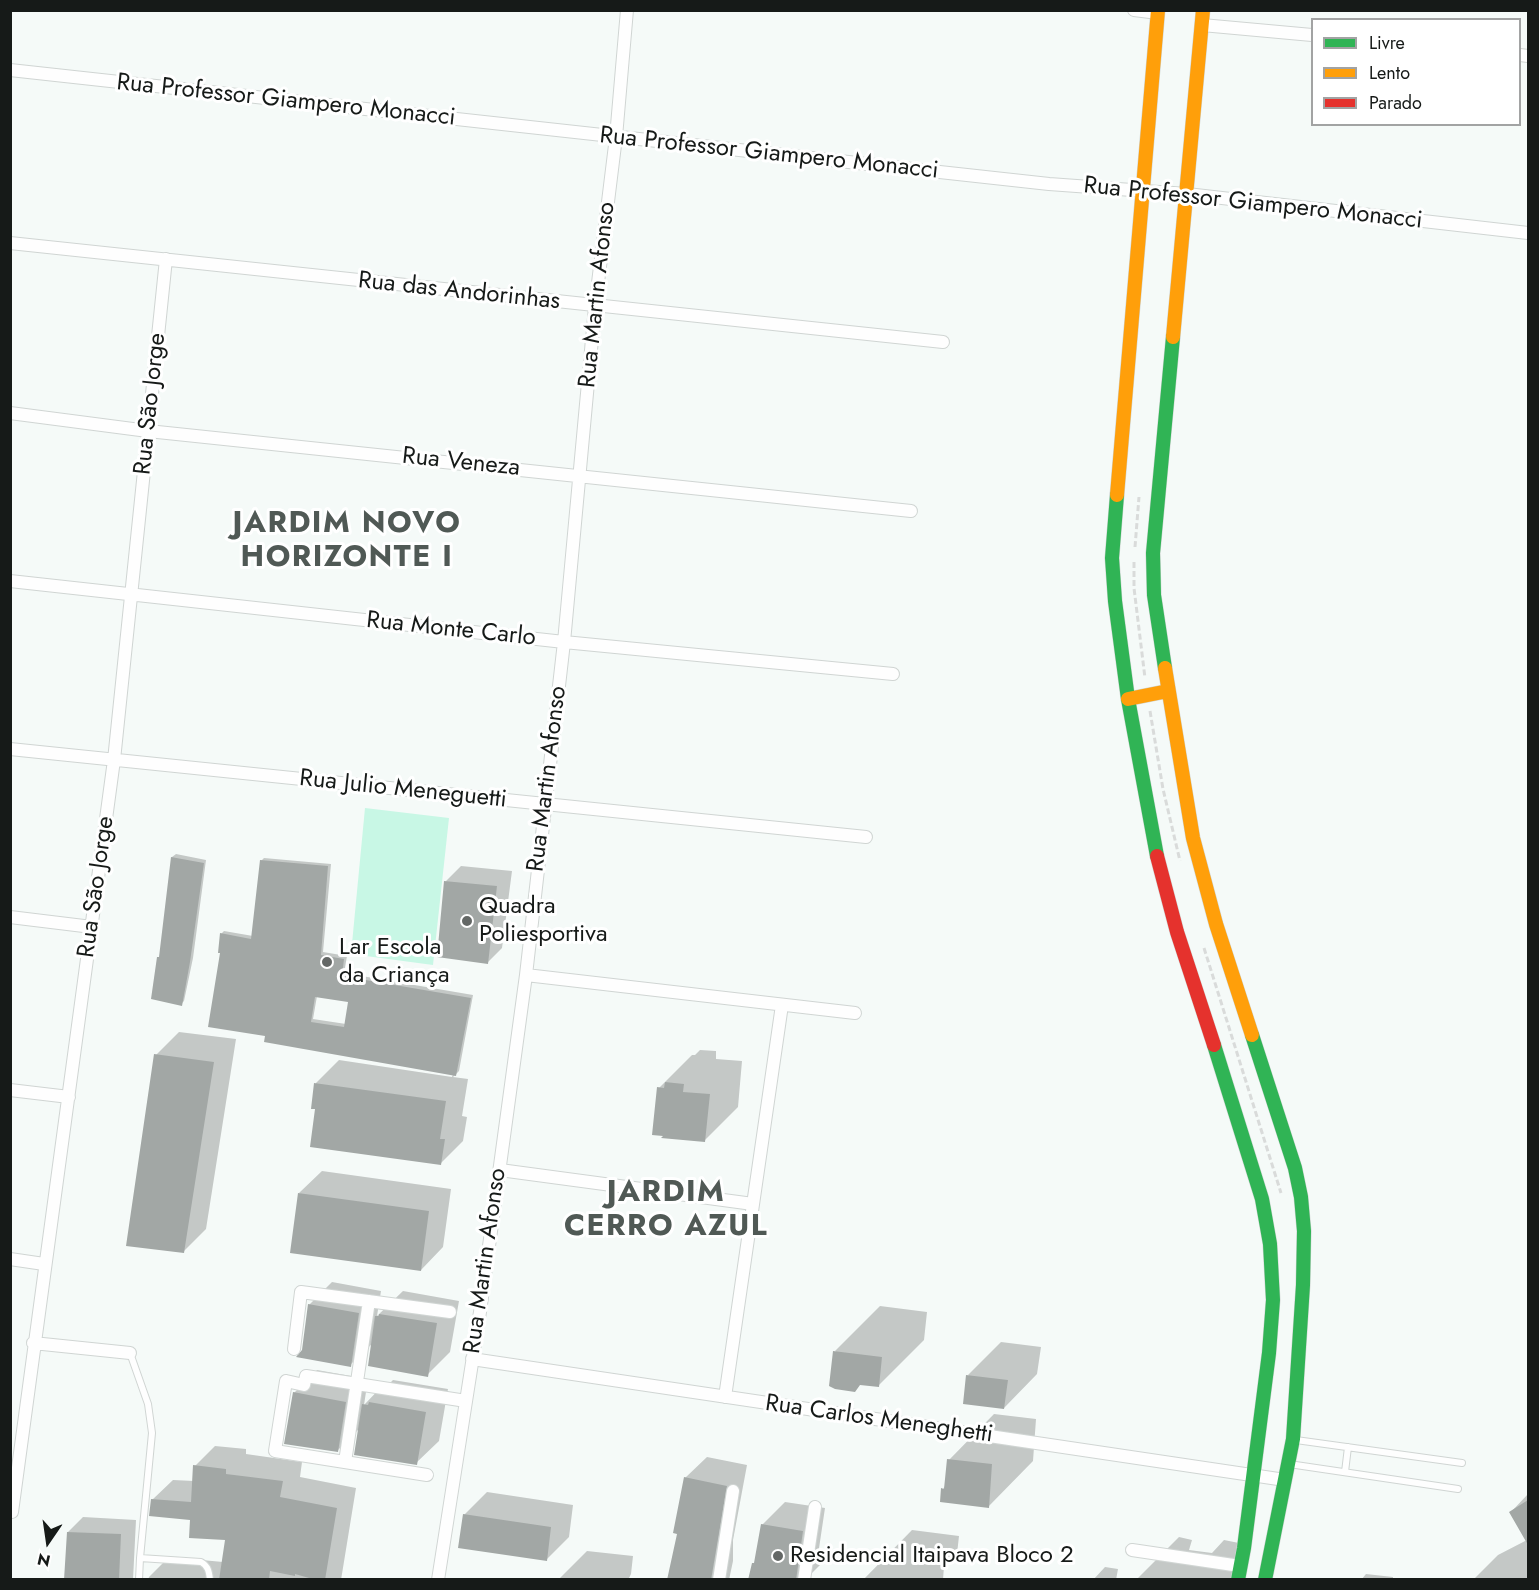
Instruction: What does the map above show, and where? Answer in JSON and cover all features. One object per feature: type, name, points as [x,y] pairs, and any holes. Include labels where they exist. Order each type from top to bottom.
[{"type":"main road","points":[[1158,12],[1112,558],[1115,602],[1128,699],[1152,838],[1177,932],[1242,1128],[1264,1210],[1270,1244],[1273,1300],[1254,1475],[1239,1573]]},
{"type":"main road","points":[[1202,18],[1153,553],[1154,595],[1193,838],[1216,924],[1294,1168],[1301,1197],[1304,1231],[1303,1285],[1293,1439],[1265,1580]]},
{"type":"main road","points":[[1128,699],[1168,691]]},
{"type":"street","name":"Rua Martin Afonso","points":[[438,1580],[500,1170],[526,975],[564,642],[595,307],[616,137],[627,10]]},
{"type":"street","points":[[1134,10],[1158,12]]},
{"type":"street","points":[[1202,18],[1311,35]]},
{"type":"street","name":"Rua Professor Giampero Monacci","points":[[10,70],[1049,184],[1186,194],[1528,233]]},
{"type":"street","name":"Rua das Andorinhas","points":[[10,243],[595,307],[943,342]]},
{"type":"street","name":"Rua São Jorge","points":[[12,1512],[16,1436],[33,1343],[69,1097],[114,760],[166,260]]},
{"type":"street","name":"Rua Veneza","points":[[10,413],[148,431],[911,511]]},
{"type":"street","name":"Rua Monte Carlo","points":[[10,581],[564,642],[893,674]]},
{"type":"street","name":"Rua Julio Meneguetti","points":[[10,749],[546,806],[867,837]]},
{"type":"street","points":[[10,917],[92,927]]},
{"type":"street","points":[[526,975],[855,1013]]},
{"type":"street","points":[[725,1397],[782,1005]]},
{"type":"street","points":[[10,1090],[69,1097]]},
{"type":"street","points":[[500,1170],[753,1204]]},
{"type":"street","points":[[10,1259],[44,1264]]},
{"type":"street","points":[[294,1349],[301,1292],[450,1312]]},
{"type":"street","points":[[345,1462],[369,1300]]},
{"type":"street","points":[[33,1343],[130,1353]]},
{"type":"street","name":"Rua Carlos Meneghetti","points":[[472,1359],[1285,1480]]},
{"type":"street","points":[[427,1475],[275,1451],[286,1382],[304,1385],[306,1376],[466,1401]]},
{"type":"street","points":[[719,1580],[733,1491]]},
{"type":"street","points":[[804,1580],[815,1508]]},
{"type":"street","points":[[1132,1550],[1239,1573]]},
{"type":"lane","points":[[130,1353],[148,1404],[152,1433],[139,1580]]},
{"type":"lane","points":[[1293,1439],[1462,1463]]},
{"type":"lane","points":[[1345,1472],[1348,1447]]},
{"type":"lane","points":[[1289,1464],[1458,1489]]},
{"type":"lane","points":[[140,1558],[201,1562],[206,1564],[210,1580]]},
{"type":"green space","points":[[365,808],[449,818],[433,965],[351,954]]},
{"type":"building","points":[[171,857],[204,863],[182,1006],[151,999],[157,957],[159,957]]},
{"type":"building","points":[[260,860],[328,866],[321,955],[344,959],[342,976],[471,998],[456,1076],[264,1042],[265,1036],[208,1027],[220,953],[218,953],[220,933],[251,939]],"holes":[[[315,997],[348,1002],[344,1027],[311,1022]]]},
{"type":"building","name":"Quadra Poliesportiva","points":[[444,881],[497,886],[488,964],[437,957]]},
{"type":"building","points":[[154,1054],[214,1062],[184,1253],[126,1246]]},
{"type":"building","points":[[665,1082],[684,1084],[683,1092],[710,1094],[705,1142],[652,1135],[657,1087],[664,1088]]},
{"type":"building","points":[[314,1083],[446,1101],[440,1139],[445,1139],[441,1165],[310,1147],[315,1109],[311,1109]]},
{"type":"building","points":[[298,1193],[429,1211],[421,1271],[290,1253]]},
{"type":"building","points":[[308,1304],[359,1313],[351,1367],[296,1357],[302,1350]]},
{"type":"building","points":[[379,1314],[437,1323],[428,1377],[368,1366],[375,1316]]},
{"type":"building","points":[[833,1351],[882,1357],[879,1387],[860,1385],[855,1392],[829,1386]]},
{"type":"building","points":[[966,1375],[1008,1380],[1004,1409],[963,1404]]},
{"type":"building","points":[[293,1392],[346,1402],[338,1452],[284,1444]]},
{"type":"building","points":[[369,1402],[426,1412],[417,1465],[354,1455],[362,1404],[368,1405]]},
{"type":"building","points":[[947,1459],[992,1464],[989,1508],[940,1502],[941,1488],[944,1489]]},
{"type":"building","points":[[193,1465],[226,1469],[226,1474],[283,1481],[280,1497],[337,1508],[325,1580],[270,1571],[269,1580],[219,1580],[225,1540],[189,1538],[190,1520],[149,1516],[151,1499],[191,1502]]},
{"type":"building","points":[[684,1477],[727,1486],[711,1580],[667,1580],[677,1534],[673,1533]]},
{"type":"building","points":[[1528,1500],[1528,1545],[1509,1512]]},
{"type":"building","points":[[463,1514],[551,1527],[547,1561],[458,1548]]},
{"type":"building","name":"Residencial Itaipava Bloco 2","points":[[761,1524],[803,1531],[796,1580],[748,1580],[752,1563],[754,1563]]},
{"type":"building","points":[[67,1532],[121,1534],[119,1580],[64,1580]]},
{"type":"traffic: fast","points":[[1165,668],[1154,595],[1153,553],[1173,337]]},
{"type":"traffic: fast","points":[[1117,495],[1112,558],[1115,601],[1128,699],[1157,856]]},
{"type":"traffic: fast","points":[[1252,1035],[1295,1168],[1301,1197],[1304,1231],[1303,1285],[1293,1439],[1265,1580]]},
{"type":"traffic: fast","points":[[1214,1045],[1262,1199],[1270,1244],[1273,1300],[1269,1353],[1238,1580]]},
{"type":"traffic: slow","points":[[1117,495],[1158,10]]},
{"type":"traffic: slow","points":[[1173,337],[1203,10]]},
{"type":"traffic: slow","points":[[1165,668],[1193,838],[1216,924],[1252,1035]]},
{"type":"traffic: slow","points":[[1128,699],[1168,691]]},
{"type":"traffic: jam","points":[[1157,856],[1177,932],[1214,1045]]},
{"type":"place","name":"Quadra Poliesportiva","points":[[467,921]]},
{"type":"place","name":"Lar Escola da Criança","points":[[327,962]]},
{"type":"place","name":"Residencial Itaipava Bloco 2","points":[[778,1556]]},
{"type":"district","name":"JARDIM NOVO HORIZONTE I","points":[[347,542]]},
{"type":"district","name":"JARDIM CERRO AZUL","points":[[666,1211]]}]
